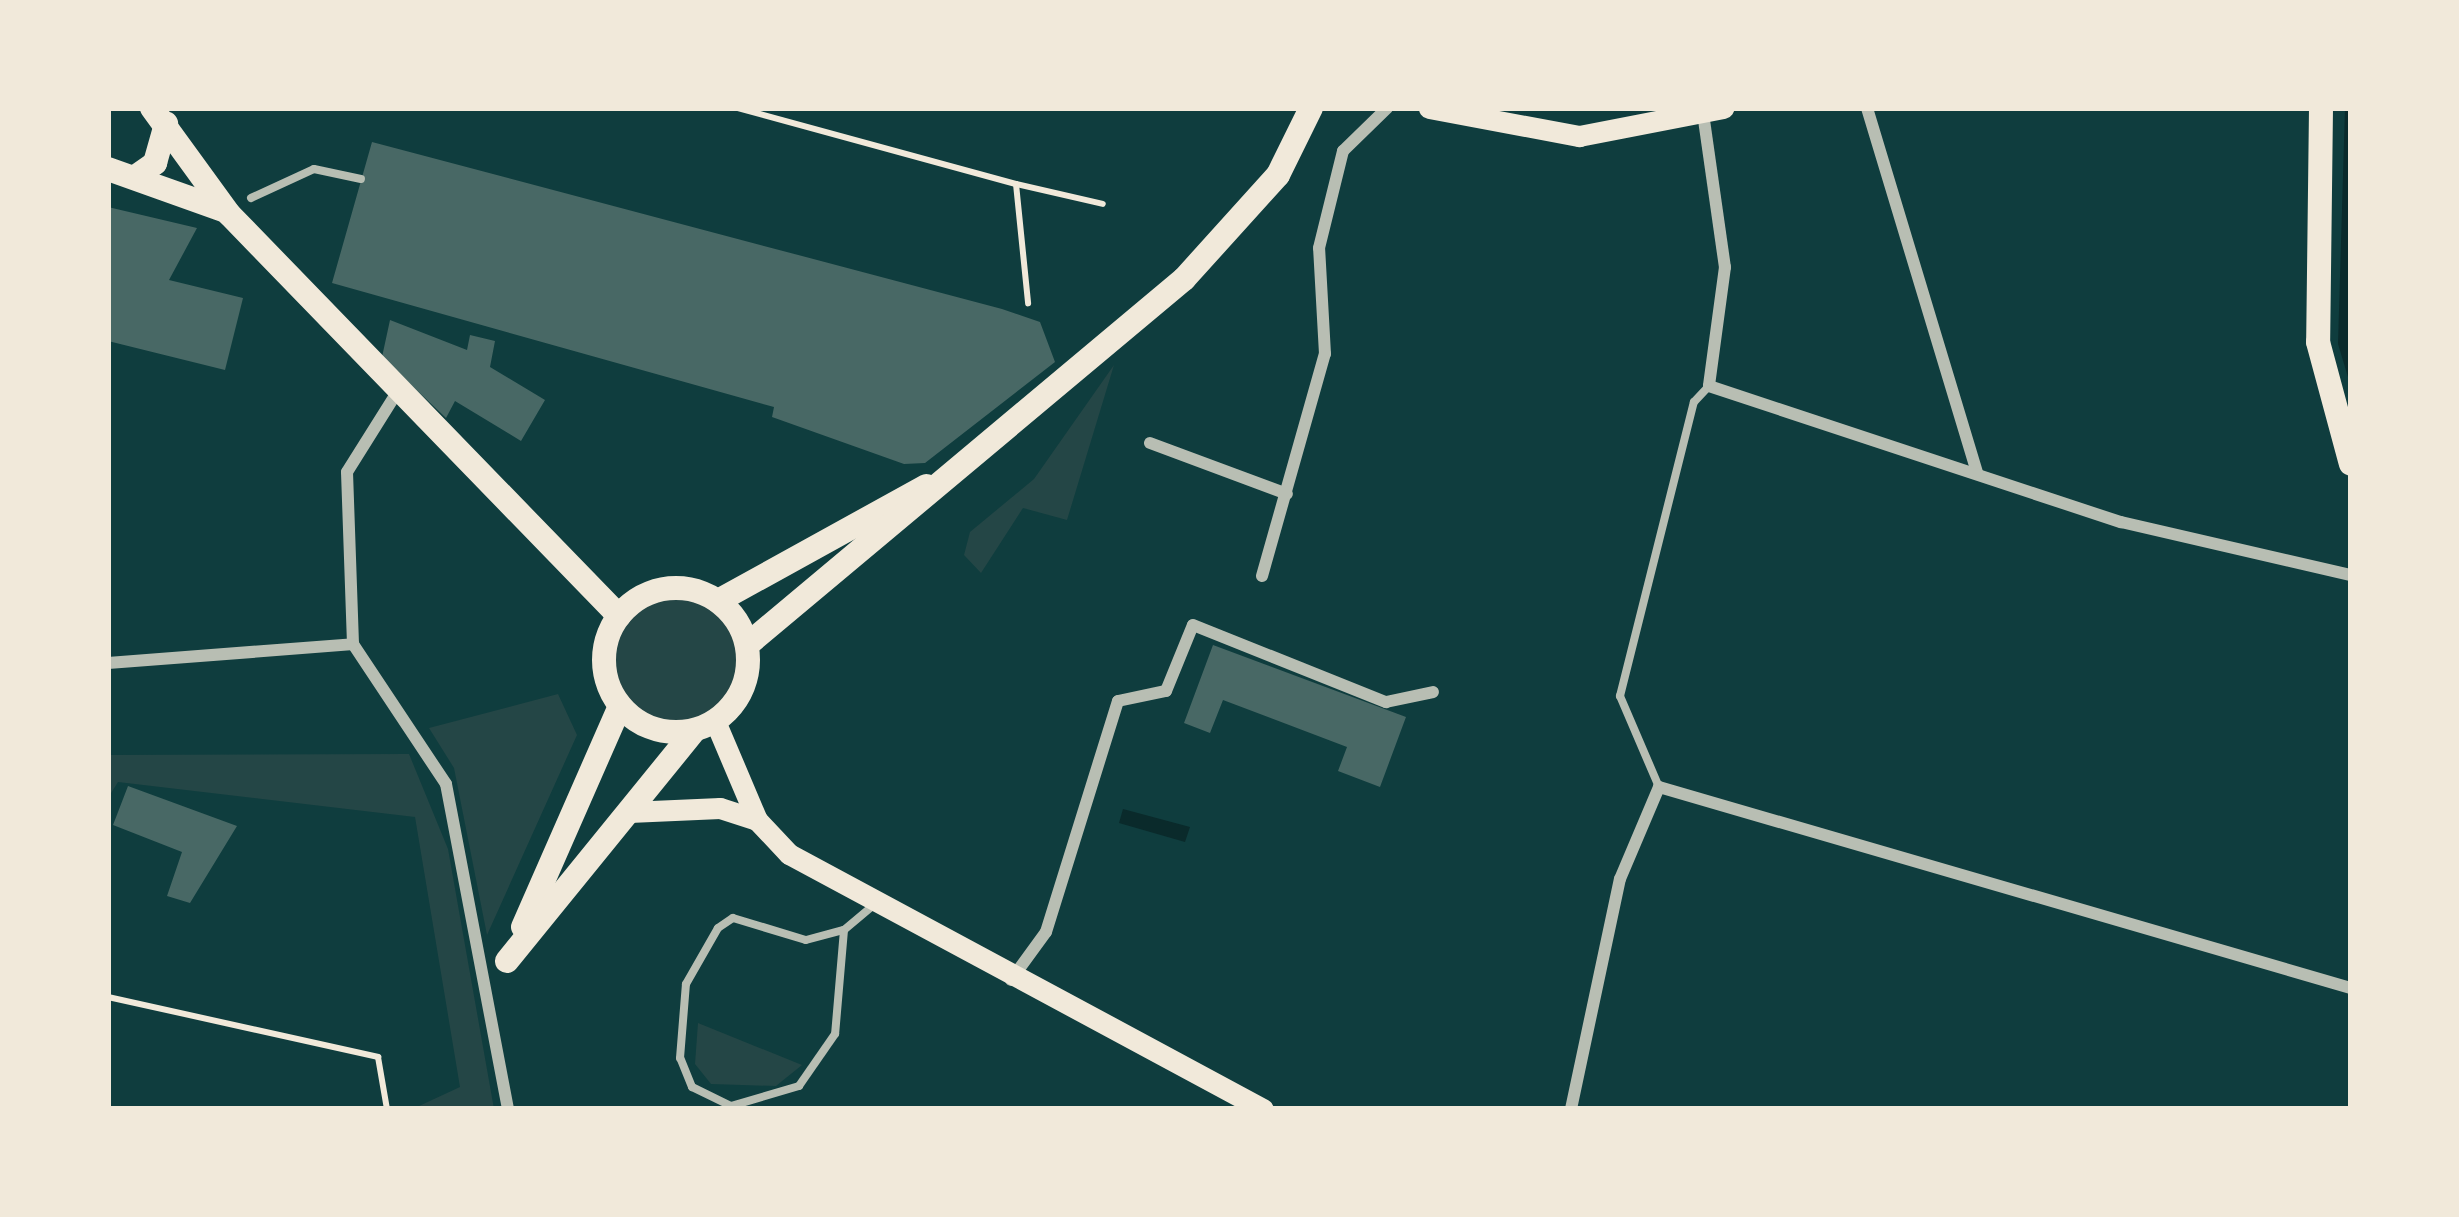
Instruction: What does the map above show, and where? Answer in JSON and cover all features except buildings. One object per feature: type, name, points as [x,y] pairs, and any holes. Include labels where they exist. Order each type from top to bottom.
[{"type":"main road","points":[[747,645],[1184,279],[1278,176],[1311,108]]},
{"type":"main road","points":[[1429,108],[1517,133],[1579,136],[1713,110]]},
{"type":"main road","points":[[2321,108],[2318,342],[2351,464]]},
{"type":"main road","points":[[138,175],[155,163],[159,116]]},
{"type":"main road","points":[[159,116],[229,214],[396,394],[619,616]]},
{"type":"main road","points":[[108,169],[138,175],[229,214]]},
{"type":"main road","points":[[718,601],[989,447]]},
{"type":"main road","points":[[620,706],[506,962],[629,812],[743,686],[747,645],[718,601],[670,588],[619,616],[604,666],[620,706],[648,728],[704,726]]},
{"type":"main road","points":[[704,726],[757,820],[789,854],[1011,980],[1263,1109]]},
{"type":"main road","points":[[629,812],[720,808],[757,820]]},
{"type":"street","points":[[1262,576],[1325,354],[1319,248],[1343,151],[1388,108]]},
{"type":"street","points":[[1868,108],[1978,472]]},
{"type":"street","points":[[1713,110],[1725,267],[1708,386],[2121,522],[2351,575]]},
{"type":"street","points":[[396,394],[347,472],[353,644],[446,784],[508,1109]]},
{"type":"street","points":[[1150,443],[1286,494]]},
{"type":"street","points":[[1011,980],[1046,932],[1118,701],[1166,691],[1193,625],[1386,702],[1432,692]]},
{"type":"street","points":[[108,663],[353,644]]},
{"type":"street","points":[[1570,1109],[1620,879],[1659,787],[2351,988]]},
{"type":"lane","points":[[251,198],[314,169],[361,179]]},
{"type":"lane","points":[[1659,787],[1620,697],[1694,402],[1708,386]]},
{"type":"lane","points":[[844,930],[836,1034],[799,1086],[731,1106],[692,1087],[680,1058],[686,984],[718,928],[734,918],[806,940],[844,930],[876,903]]},
{"type":"path","points":[[737,108],[1103,204]]},
{"type":"path","points":[[1016,184],[1028,303]]},
{"type":"path","points":[[108,997],[378,1057],[387,1109]]},
{"type":"shaded area","points":[[2345,108],[2351,108],[2351,387],[2338,344]]},
{"type":"shaded area","points":[[1114,365],[1067,520],[1023,508],[981,573],[964,555],[970,532],[1034,479]]},
{"type":"shaded area","points":[[676,588],[704,594],[727,609],[742,632],[748,660],[742,688],[727,711],[704,726],[676,732],[648,726],[625,711],[610,688],[604,660],[610,632],[625,609],[648,594]]},
{"type":"shaded area","points":[[558,694],[577,735],[487,935],[454,768],[429,728]]},
{"type":"shaded area","points":[[409,754],[448,849],[494,1109],[419,1106],[460,1087],[415,817],[118,782],[108,798],[108,755]]},
{"type":"shaded area","points":[[1123,809],[1190,827],[1185,842],[1119,823]]},
{"type":"shaded area","points":[[698,1023],[802,1065],[776,1086],[711,1084],[695,1064]]}]
